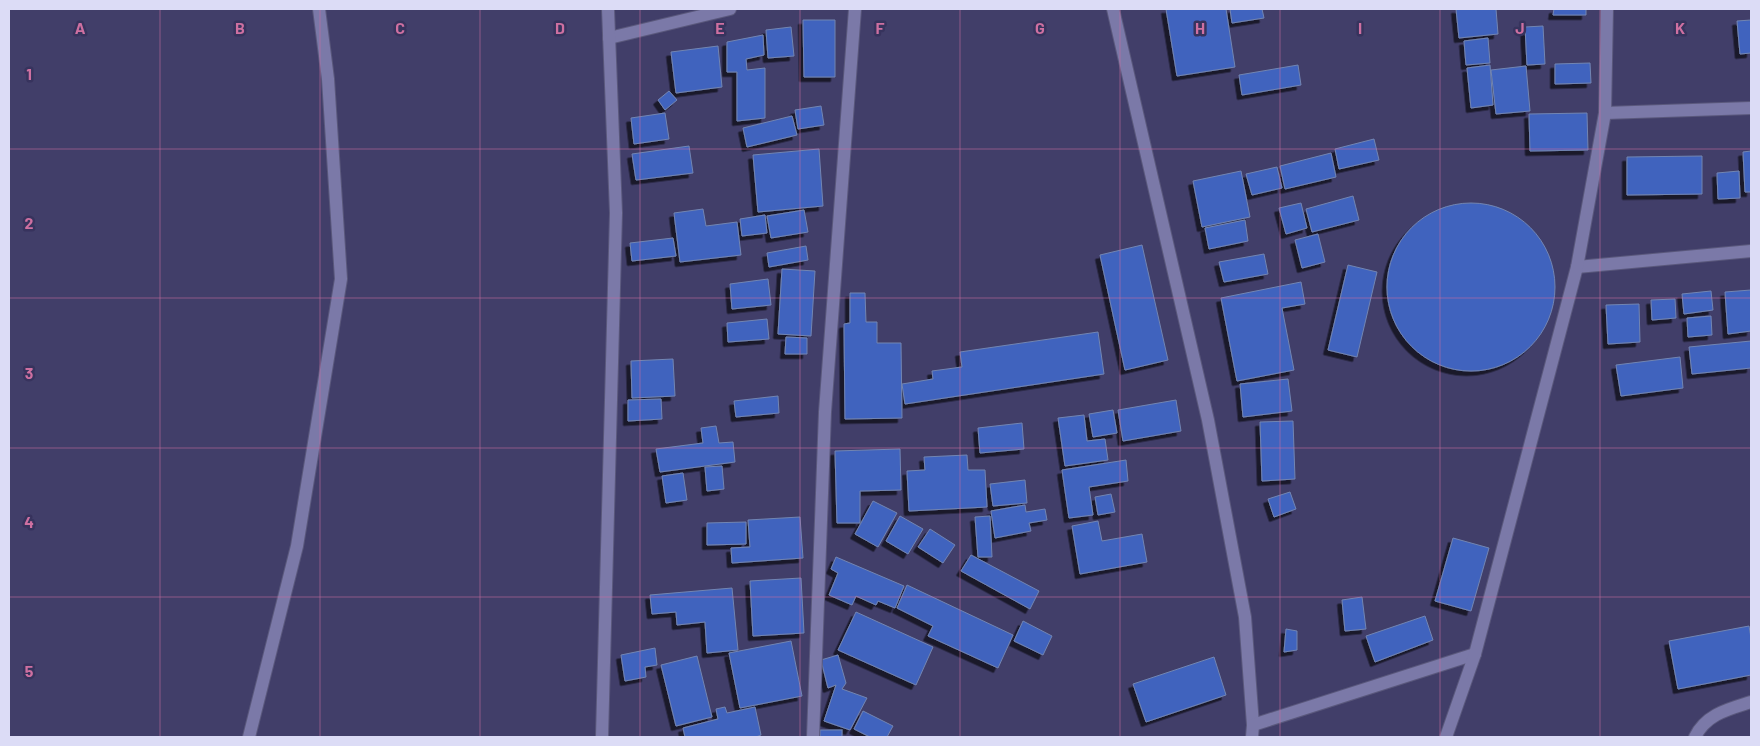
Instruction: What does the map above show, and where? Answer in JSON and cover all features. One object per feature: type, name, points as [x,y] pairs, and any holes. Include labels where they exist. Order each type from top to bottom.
[{"type":"street","points":[[248,737],[296,546],[341,279],[328,79],[319,9]]},
{"type":"street","points":[[602,737],[616,213],[608,9]]},
{"type":"street","points":[[609,38],[730,9]]},
{"type":"street","points":[[813,737],[825,412],[855,9]]},
{"type":"street","points":[[1113,9],[1208,420],[1244,617],[1252,731],[1475,654]]},
{"type":"street","points":[[1446,737],[1475,654],[1577,267],[1605,113],[1607,9]]},
{"type":"street","points":[[1605,113],[1751,108]]},
{"type":"street","points":[[1577,267],[1751,251]]},
{"type":"street","points":[[1700,735],[1707,721],[1716,714],[1751,702]]},
{"type":"building","points":[[1166,9],[1226,9],[1235,67],[1177,76]]},
{"type":"building","points":[[1230,9],[1262,9],[1264,18],[1232,23]]},
{"type":"building","points":[[1456,9],[1496,9],[1498,34],[1459,38]]},
{"type":"building","points":[[1554,9],[1586,9],[1586,15],[1553,15]]},
{"type":"building","points":[[803,20],[835,20],[835,77],[804,77]]},
{"type":"building","points":[[1751,20],[1751,53],[1740,54],[1737,21]]},
{"type":"building","points":[[1543,26],[1545,64],[1527,65],[1525,27]]},
{"type":"building","points":[[791,27],[794,56],[768,58],[766,30]]},
{"type":"building","points":[[763,35],[764,55],[746,59],[747,70],[765,68],[765,118],[737,121],[737,72],[727,72],[727,42]]},
{"type":"building","points":[[1488,38],[1490,63],[1466,65],[1464,41]]},
{"type":"building","points":[[718,46],[722,87],[676,93],[671,52]]},
{"type":"building","points":[[1590,63],[1591,83],[1555,84],[1555,64]]},
{"type":"building","points":[[1298,65],[1301,85],[1242,95],[1239,75]]},
{"type":"building","points":[[1490,65],[1493,105],[1471,108],[1467,68]]},
{"type":"building","points":[[1526,66],[1530,111],[1496,114],[1491,70]]},
{"type":"building","points":[[669,91],[677,100],[665,110],[658,100]]},
{"type":"building","points":[[821,106],[824,125],[798,129],[795,110]]},
{"type":"building","points":[[665,113],[669,139],[634,144],[631,118]]},
{"type":"building","points":[[1587,113],[1588,150],[1530,151],[1529,114]]},
{"type":"building","points":[[792,116],[797,135],[747,147],[743,128]]},
{"type":"building","points":[[1374,139],[1379,160],[1339,169],[1335,149]]},
{"type":"building","points":[[689,146],[693,173],[636,180],[632,154]]},
{"type":"building","points":[[819,149],[823,206],[758,212],[753,155]]},
{"type":"building","points":[[1751,151],[1751,192],[1745,192],[1743,152]]},
{"type":"building","points":[[1331,153],[1336,177],[1285,189],[1280,166]]},
{"type":"building","points":[[1702,156],[1702,194],[1627,195],[1627,157]]},
{"type":"building","points":[[1277,167],[1282,188],[1252,195],[1246,174]]},
{"type":"building","points":[[1241,171],[1250,217],[1202,227],[1193,181]]},
{"type":"building","points":[[1739,171],[1740,198],[1718,199],[1717,173]]},
{"type":"building","points":[[1353,196],[1359,220],[1312,232],[1306,209]]},
{"type":"building","points":[[1301,203],[1307,228],[1286,234],[1279,208]]},
{"type":"building","points":[[1479,203],[1503,209],[1531,227],[1549,255],[1554,271],[1554,303],[1549,319],[1531,347],[1518,357],[1495,368],[1463,371],[1439,365],[1411,347],[1401,334],[1390,311],[1387,279],[1393,255],[1411,227],[1424,217],[1447,206]]},
{"type":"building","points":[[703,209],[706,226],[737,222],[741,255],[680,262],[674,213]]},
{"type":"building","points":[[804,210],[808,232],[771,238],[767,216]]},
{"type":"building","points":[[765,215],[767,233],[742,236],[740,219]]},
{"type":"building","points":[[1245,220],[1248,241],[1209,249],[1205,228]]},
{"type":"building","points":[[1318,234],[1325,262],[1302,268],[1295,240]]},
{"type":"building","points":[[673,238],[676,256],[632,261],[630,243]]},
{"type":"building","points":[[1142,245],[1168,360],[1125,370],[1100,255]]},
{"type":"building","points":[[806,246],[808,260],[769,267],[767,253]]},
{"type":"building","points":[[1264,254],[1268,274],[1224,282],[1219,262]]},
{"type":"building","points":[[1348,265],[1377,272],[1357,357],[1328,350]]},
{"type":"building","points":[[782,269],[815,271],[811,336],[778,334]]},
{"type":"building","points":[[768,279],[771,305],[732,309],[730,284]]},
{"type":"building","points":[[1301,282],[1305,304],[1282,308],[1294,370],[1237,381],[1221,298]]},
{"type":"building","points":[[1751,290],[1751,331],[1728,334],[1725,292]]},
{"type":"building","points":[[1711,291],[1713,310],[1684,314],[1682,294]]},
{"type":"building","points":[[850,293],[865,293],[866,322],[877,322],[877,343],[901,343],[902,418],[845,419],[844,324],[850,323]]},
{"type":"building","points":[[1675,299],[1676,318],[1652,320],[1651,300]]},
{"type":"building","points":[[1639,304],[1640,342],[1608,344],[1606,305]]},
{"type":"building","points":[[1711,316],[1712,335],[1688,337],[1687,318]]},
{"type":"building","points":[[767,319],[769,339],[728,342],[727,323]]},
{"type":"building","points":[[1098,332],[1104,374],[905,404],[902,384],[933,379],[932,371],[962,367],[960,352]]},
{"type":"building","points":[[786,337],[807,338],[807,354],[785,354]]},
{"type":"building","points":[[1751,341],[1751,368],[1692,374],[1689,347]]},
{"type":"building","points":[[1680,357],[1683,388],[1621,396],[1616,365]]},
{"type":"building","points":[[673,359],[675,396],[632,398],[631,361]]},
{"type":"building","points":[[1288,379],[1292,411],[1243,417],[1240,384]]},
{"type":"building","points":[[778,396],[779,413],[736,417],[734,401]]},
{"type":"building","points":[[661,399],[662,419],[628,421],[628,400]]},
{"type":"building","points":[[1176,400],[1181,431],[1123,441],[1118,410]]},
{"type":"building","points":[[1113,410],[1117,433],[1093,437],[1089,414]]},
{"type":"building","points":[[1084,415],[1087,441],[1105,439],[1108,460],[1065,466],[1058,418]]},
{"type":"building","points":[[1293,421],[1295,479],[1262,481],[1260,422]]},
{"type":"building","points":[[1022,423],[1024,449],[980,453],[978,428]]},
{"type":"building","points":[[716,426],[719,443],[733,442],[735,462],[660,472],[656,449],[703,443],[701,428]]},
{"type":"building","points":[[900,449],[901,490],[860,491],[860,523],[837,523],[835,451]]},
{"type":"building","points":[[967,455],[968,470],[985,470],[987,507],[909,511],[907,471],[925,470],[924,457]]},
{"type":"building","points":[[1126,460],[1128,481],[1089,487],[1093,515],[1069,518],[1062,470]]},
{"type":"building","points":[[722,466],[724,489],[707,491],[705,467]]},
{"type":"building","points":[[683,473],[687,500],[666,503],[662,476]]},
{"type":"building","points":[[1025,480],[1027,503],[993,506],[990,484]]},
{"type":"building","points":[[1290,492],[1296,509],[1274,517],[1268,499]]},
{"type":"building","points":[[1111,494],[1115,512],[1098,515],[1095,497]]},
{"type":"building","points":[[873,501],[897,513],[878,547],[855,534]]},
{"type":"building","points":[[1025,505],[1026,512],[1045,509],[1047,520],[1029,523],[1031,531],[995,538],[991,511]]},
{"type":"building","points":[[900,516],[923,529],[908,554],[886,541]]},
{"type":"building","points":[[990,516],[992,557],[978,557],[975,517]]},
{"type":"building","points":[[800,517],[803,558],[732,563],[731,548],[750,547],[748,520]]},
{"type":"building","points":[[1098,521],[1102,541],[1142,534],[1147,562],[1080,574],[1072,526]]},
{"type":"building","points":[[746,522],[746,544],[707,545],[707,523]]},
{"type":"building","points":[[930,529],[955,545],[943,563],[918,547]]},
{"type":"building","points":[[1453,538],[1489,548],[1471,611],[1435,601]]},
{"type":"building","points":[[971,555],[1039,591],[1030,609],[961,571]]},
{"type":"building","points":[[836,557],[904,586],[895,608],[878,601],[876,605],[856,596],[852,605],[829,595],[838,573],[831,569]]},
{"type":"building","points":[[801,578],[804,633],[753,636],[750,581]]},
{"type":"building","points":[[907,585],[1013,635],[998,668],[928,636],[933,626],[897,608]]},
{"type":"building","points":[[732,588],[738,650],[707,653],[705,622],[677,625],[676,612],[652,614],[650,595]]},
{"type":"building","points":[[1362,597],[1366,629],[1345,631],[1342,600]]},
{"type":"building","points":[[856,612],[933,647],[916,685],[838,650]]},
{"type":"building","points":[[1425,616],[1433,640],[1375,662],[1366,636]]},
{"type":"building","points":[[1023,621],[1052,636],[1043,655],[1014,641]]},
{"type":"building","points":[[1749,626],[1751,638],[1751,675],[1678,689],[1669,641]]},
{"type":"building","points":[[1286,629],[1297,631],[1297,650],[1284,652]]},
{"type":"building","points":[[791,641],[802,696],[740,708],[729,653]]},
{"type":"building","points":[[655,648],[657,665],[645,667],[646,677],[625,681],[621,655]]},
{"type":"building","points":[[838,655],[846,683],[842,689],[867,698],[850,730],[824,721],[836,685],[828,688],[821,660]]},
{"type":"building","points":[[697,656],[712,717],[676,726],[661,665]]},
{"type":"building","points":[[1214,657],[1226,695],[1146,722],[1133,684]]},
{"type":"building","points":[[725,707],[727,713],[755,707],[761,735],[756,737],[685,737],[683,728],[718,719],[716,709]]},
{"type":"building","points":[[863,711],[893,726],[887,737],[870,737],[854,729]]},
{"type":"building","points":[[820,730],[842,730],[842,737],[820,737]]}]
